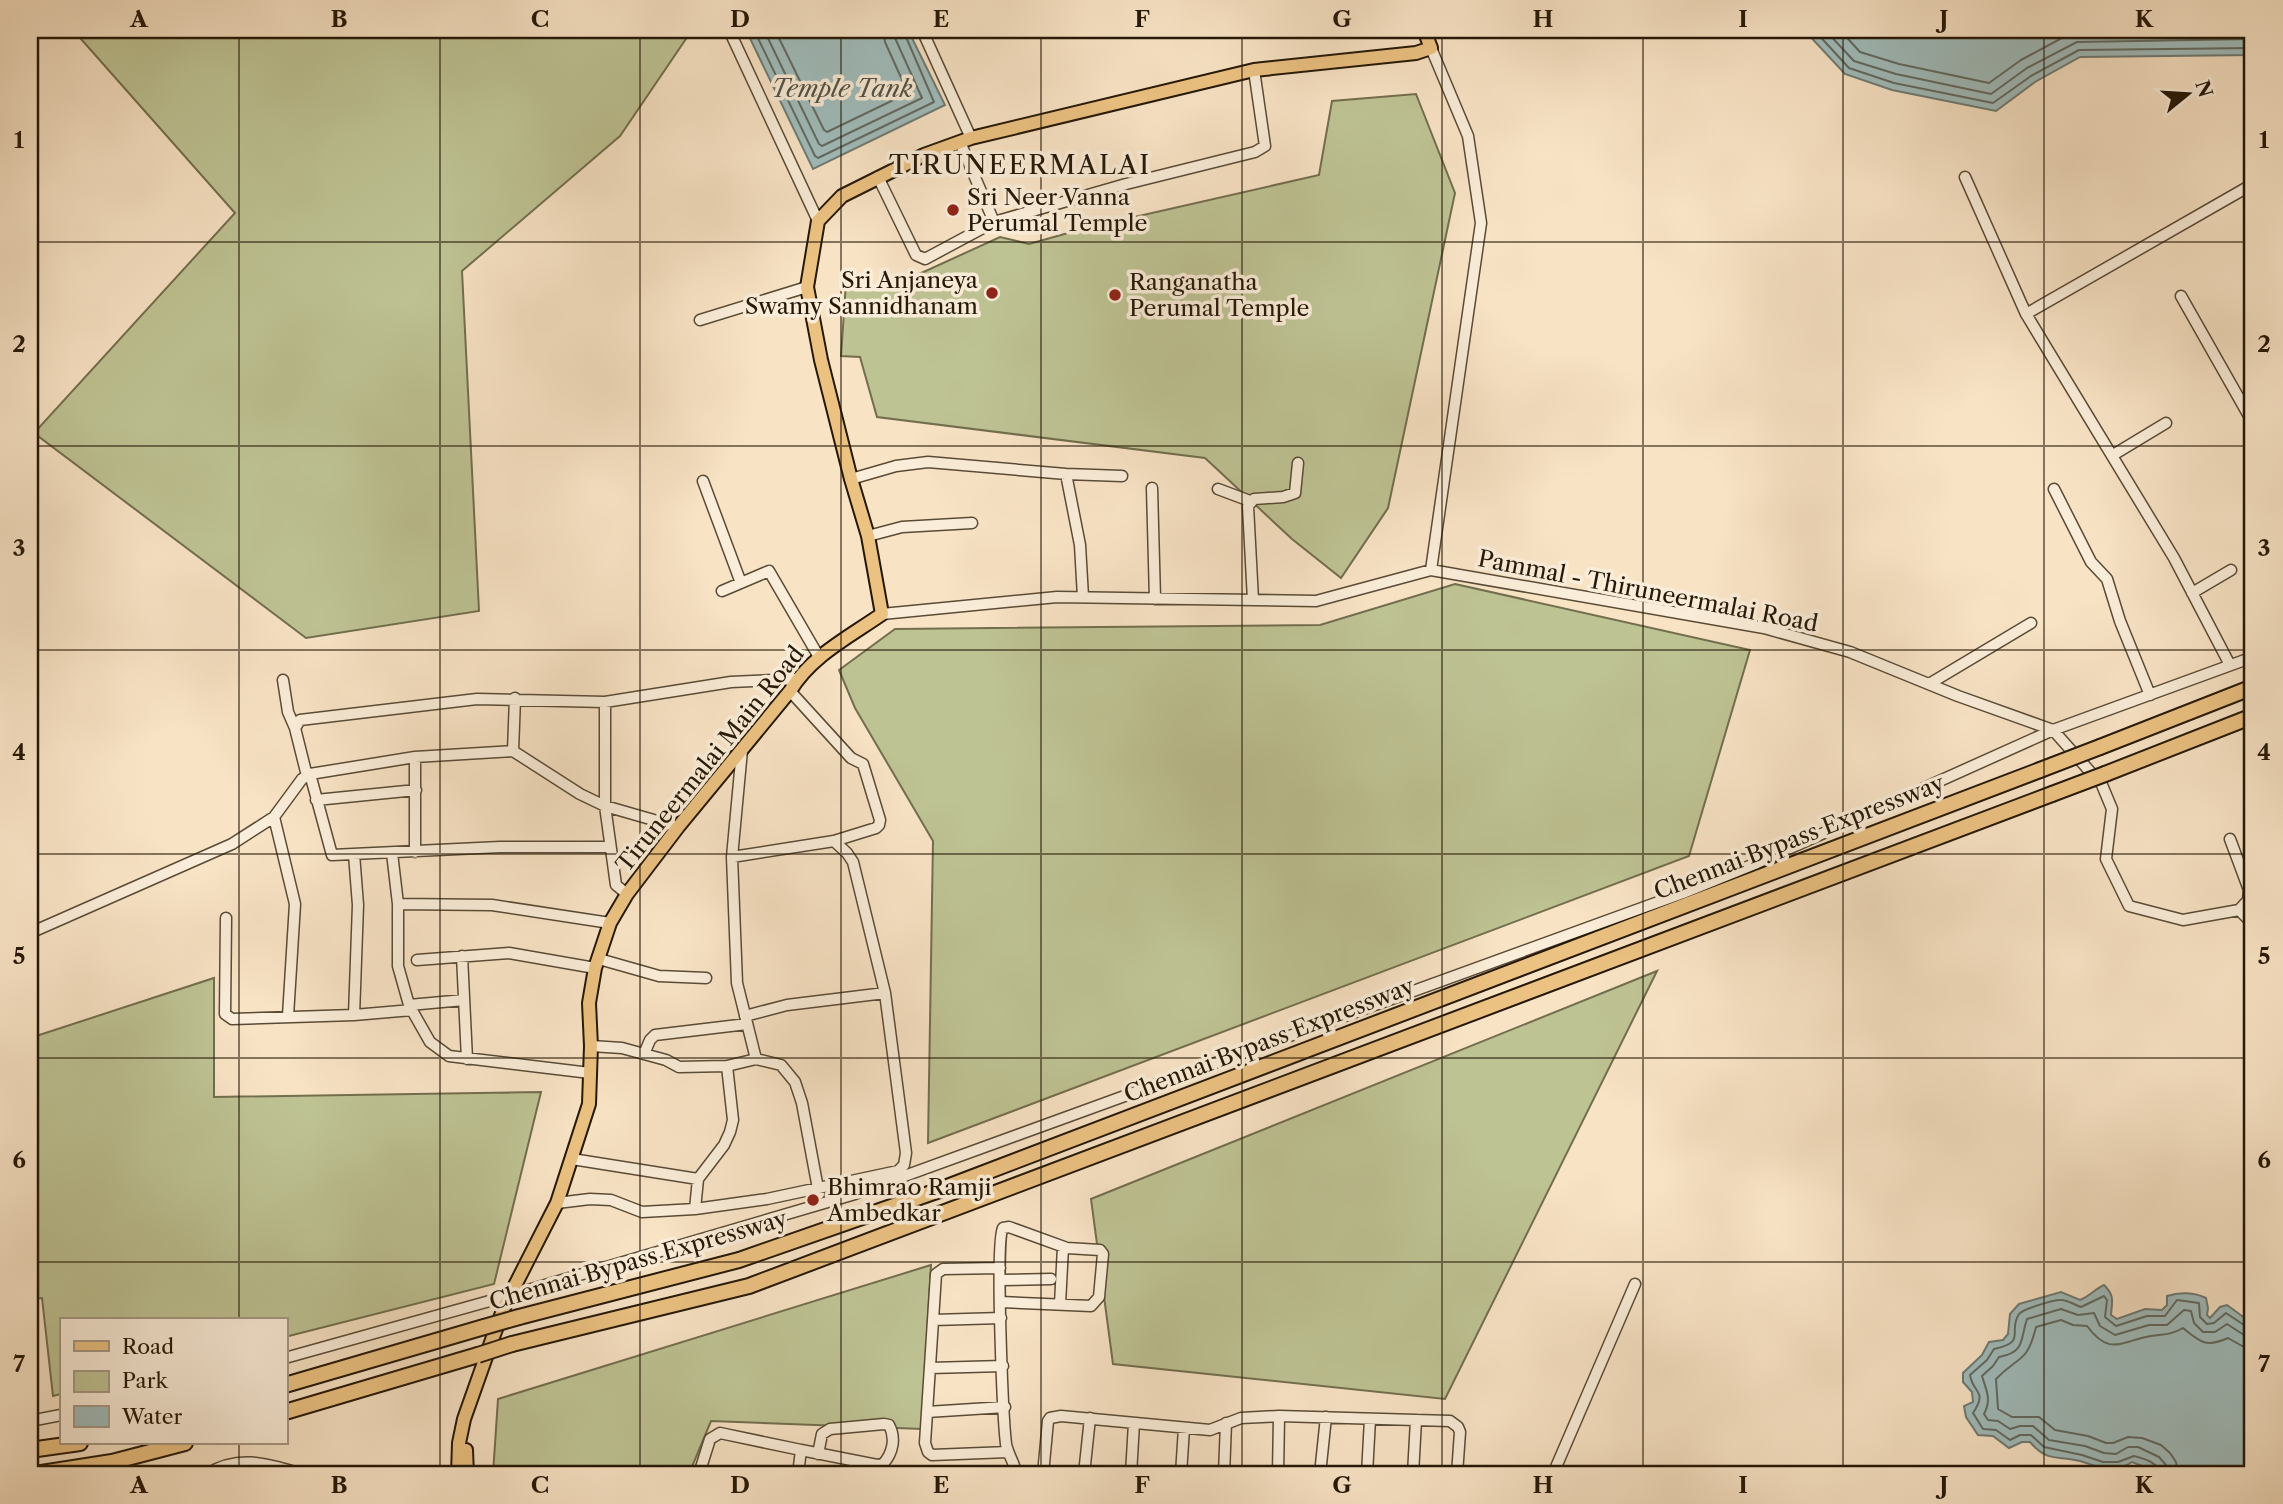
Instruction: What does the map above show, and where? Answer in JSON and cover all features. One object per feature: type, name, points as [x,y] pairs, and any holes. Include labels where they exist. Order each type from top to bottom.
[{"type":"highway","name":"Chennai Bypass Expressway","points":[[287,1384],[519,1317],[739,1260],[934,1192],[1758,869],[2040,770],[2253,687]]},
{"type":"highway","name":"Chennai Bypass Expressway","points":[[287,1411],[512,1344],[749,1286],[2253,716]]},
{"type":"highway","points":[[30,1450],[73,1444]]},
{"type":"highway","points":[[35,1474],[112,1462],[181,1444]]},
{"type":"main road","points":[[882,614],[869,536],[851,479],[821,360],[807,287],[818,221],[842,196],[924,155],[965,140],[1254,70],[1416,53],[1431,48],[1424,30]]},
{"type":"main road","name":"Tiruneermalai Main Road","points":[[460,1473],[468,1434],[502,1336],[511,1295],[557,1203],[589,1104],[589,1003],[597,963],[610,923],[627,894],[678,827],[797,679],[819,657],[882,614]]},
{"type":"street","points":[[729,30],[818,221]]},
{"type":"street","points":[[922,30],[994,222]]},
{"type":"street","points":[[882,614],[1057,597],[1317,601],[1431,570],[1481,223],[1468,136],[1431,48]]},
{"type":"street","points":[[878,177],[919,258],[925,259],[994,222],[1126,184],[1255,152],[1265,146],[1254,70]]},
{"type":"street","points":[[1965,177],[2026,314],[2113,456],[2192,593],[2230,666]]},
{"type":"street","points":[[2026,314],[2253,184]]},
{"type":"street","points":[[700,320],[807,287]]},
{"type":"street","points":[[2181,296],[2253,423]]},
{"type":"street","points":[[2113,456],[2166,423]]},
{"type":"street","points":[[851,479],[896,466],[928,462],[1122,476]]},
{"type":"street","points":[[1218,489],[1250,501],[1283,497],[1295,493],[1298,463]]},
{"type":"street","points":[[1066,474],[1080,545],[1083,597]]},
{"type":"street","points":[[703,481],[741,583]]},
{"type":"street","points":[[1152,488],[1155,599]]},
{"type":"street","points":[[2054,489],[2091,562],[2107,579],[2120,621],[2150,695]]},
{"type":"street","points":[[1250,501],[1253,600]]},
{"type":"street","points":[[869,536],[902,527],[972,523]]},
{"type":"street","points":[[722,591],[769,570],[819,657]]},
{"type":"street","name":"Pammal - Thiruneermalai Road","points":[[1431,570],[1764,628],[1850,652],[2053,730],[2102,785],[2112,809],[2106,859],[2129,906],[2183,920],[2239,910]]},
{"type":"street","points":[[2192,593],[2231,570]]},
{"type":"street","points":[[1929,684],[2031,623]]},
{"type":"street","points":[[1758,869],[2053,730],[2253,657]]},
{"type":"street","points":[[295,728],[300,720],[477,699],[605,702],[731,682],[797,679]]},
{"type":"street","points":[[283,680],[288,712],[332,855],[500,847],[610,847]]},
{"type":"street","points":[[732,857],[834,841],[876,828],[880,820],[863,764],[851,758],[790,691]]},
{"type":"street","points":[[513,751],[515,698]]},
{"type":"street","points":[[605,702],[605,806],[616,885],[627,894]]},
{"type":"street","points":[[742,746],[732,857],[737,983],[756,1059]]},
{"type":"street","points":[[30,933],[232,844],[274,817],[308,775],[415,757],[513,751],[580,794],[605,806],[678,827]]},
{"type":"street","points":[[415,757],[415,852]]},
{"type":"street","points":[[316,800],[415,790]]},
{"type":"street","points":[[274,817],[295,904],[288,1016]]},
{"type":"street","points":[[2230,839],[2249,890],[2248,900],[2239,910],[2253,924]]},
{"type":"street","points":[[557,1203],[590,1199],[611,1200],[642,1212],[695,1209],[818,1189],[898,1171],[904,1165],[906,1153],[885,993],[853,862],[834,841]]},
{"type":"street","points":[[393,853],[398,904],[398,966],[411,1008],[430,1042],[449,1056],[590,1073]]},
{"type":"street","points":[[354,855],[358,905],[354,1015]]},
{"type":"street","points":[[287,1357],[855,1194],[1682,899]]},
{"type":"street","points":[[398,904],[492,905],[610,923]]},
{"type":"street","points":[[226,918],[225,1014],[239,1019],[354,1015],[464,1000]]},
{"type":"street","points":[[416,960],[509,953],[597,963],[659,976],[706,978]]},
{"type":"street","points":[[462,956],[467,1059]]},
{"type":"street","points":[[644,1054],[655,1035],[746,1020],[787,1005],[885,993]]},
{"type":"street","points":[[591,1046],[622,1048],[666,1060],[679,1068],[727,1066],[756,1059],[780,1065],[795,1082],[802,1103],[821,1204]]},
{"type":"street","points":[[695,1209],[698,1179],[724,1145],[733,1120],[727,1066]]},
{"type":"street","points":[[572,1159],[698,1179]]},
{"type":"street","points":[[1001,1302],[1095,1304],[1099,1297],[1103,1259],[1100,1250],[1063,1247],[1009,1227],[1003,1228],[1000,1233],[999,1247],[1003,1366],[1005,1407],[1008,1452],[1016,1474]]},
{"type":"street","points":[[1059,1304],[1063,1247]]},
{"type":"street","points":[[1000,1268],[938,1271],[936,1274],[925,1443],[932,1455],[1008,1452]]},
{"type":"street","points":[[1000,1280],[1051,1279]]},
{"type":"street","points":[[1553,1474],[1635,1284]]},
{"type":"street","points":[[933,1320],[1002,1318]]},
{"type":"street","points":[[930,1367],[1003,1366]]},
{"type":"street","points":[[927,1412],[1005,1407]]},
{"type":"street","points":[[30,1421],[60,1415]]},
{"type":"street","points":[[1043,1474],[1047,1426],[1050,1418],[1061,1416],[1215,1429],[1241,1418],[1279,1416],[1450,1421],[1458,1427],[1460,1436],[1457,1474]]},
{"type":"street","points":[[1278,1474],[1279,1416]]},
{"type":"street","points":[[1320,1474],[1326,1418]]},
{"type":"street","points":[[1084,1474],[1090,1419]]},
{"type":"street","points":[[1367,1474],[1370,1419]]},
{"type":"street","points":[[1413,1474],[1416,1420]]},
{"type":"street","points":[[1130,1474],[1134,1423]]},
{"type":"street","points":[[1224,1474],[1226,1423]]},
{"type":"street","points":[[699,1474],[710,1439],[720,1433],[818,1454],[883,1464],[890,1455],[892,1431],[889,1425],[884,1424],[830,1429],[822,1434],[818,1454]]},
{"type":"street","points":[[1181,1474],[1184,1428]]},
{"type":"street","points":[[798,1474],[801,1450]]},
{"type":"street","points":[[207,1474],[230,1464],[256,1461],[302,1474]]},
{"type":"green space","points":[[73,30],[692,30],[620,136],[462,271],[479,611],[306,638],[34,433],[235,213]]},
{"type":"green space","points":[[1416,94],[1455,193],[1388,508],[1341,578],[1292,539],[1205,458],[877,417],[860,357],[841,356],[846,282],[875,289],[917,275],[1000,237],[1029,244],[1086,228],[1319,175],[1332,101]]},
{"type":"green space","points":[[1455,584],[1750,650],[1689,856],[928,1143],[933,841],[855,708],[839,670],[895,629],[1320,625]]},
{"type":"green space","points":[[1657,971],[1445,1399],[1113,1364],[1091,1199]]},
{"type":"green space","points":[[214,978],[214,1097],[541,1092],[494,1284],[287,1336],[287,1318],[60,1318],[60,1394],[53,1396],[42,1298],[30,1299],[30,1038]]},
{"type":"green space","points":[[931,1265],[922,1429],[711,1421],[689,1474],[493,1474],[498,1399]]},
{"type":"water","name":"Temple Tank","points":[[746,30],[908,30],[945,105],[813,169]]},
{"type":"water","points":[[1804,30],[2253,30],[2253,55],[2080,57],[2035,82],[1996,111],[1892,90],[1845,74]]},
{"type":"water","points":[[2104,1285],[2111,1296],[2111,1315],[2117,1319],[2145,1309],[2162,1310],[2167,1305],[2167,1296],[2186,1293],[2206,1298],[2207,1315],[2210,1318],[2220,1307],[2227,1305],[2253,1324],[2253,1474],[2154,1474],[2148,1468],[2132,1462],[2119,1468],[2106,1469],[2080,1461],[2048,1456],[2030,1442],[2022,1442],[2009,1448],[1993,1436],[1978,1435],[1966,1417],[1964,1406],[1973,1402],[1972,1392],[1963,1382],[1963,1373],[1982,1355],[1989,1342],[2003,1340],[2008,1334],[2010,1314],[2019,1304],[2061,1292],[2080,1300]]},
{"type":"place","name":"Sri Neer Vanna Perumal Temple","points":[[953,210]]},
{"type":"place","name":"Sri Anjaneya Swamy Sannidhanam","points":[[992,293]]},
{"type":"place","name":"Ranganatha Perumal Temple","points":[[1115,295]]},
{"type":"place","name":"Bhimrao Ramji Ambedkar","points":[[813,1200]]},
{"type":"district","name":"TIRUNEERMALAI","points":[[1020,165]]}]
